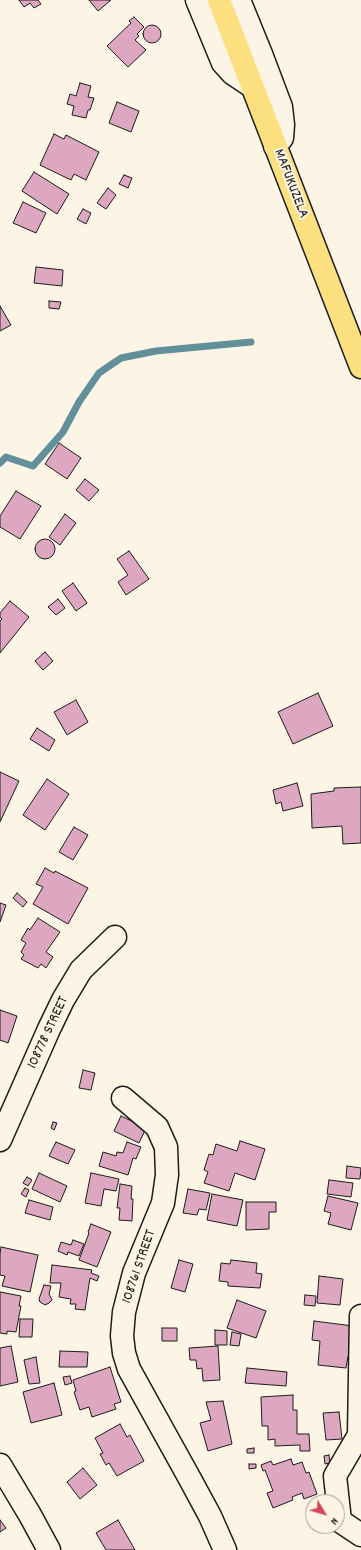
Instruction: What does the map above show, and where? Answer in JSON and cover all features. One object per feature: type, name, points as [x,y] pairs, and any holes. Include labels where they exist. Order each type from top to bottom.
[{"type":"main road","name":"MAFUKUZELA","points":[[219,0],[361,367]]},
{"type":"street","points":[[197,0],[223,63],[232,73],[253,87]]},
{"type":"street","points":[[239,0],[261,54],[280,107],[283,125],[282,138],[275,146]]},
{"type":"street","name":"108778 STREET","points":[[0,1140],[62,1000],[81,970],[115,937]]},
{"type":"street","name":"108761 STREET","points":[[123,1098],[157,1127],[166,1147],[168,1175],[163,1203],[134,1274],[124,1312],[122,1336],[124,1353],[129,1369],[210,1516],[225,1550]]},
{"type":"street","points":[[357,1526],[340,1521],[335,1476],[359,1435],[361,1316]]},
{"type":"street","points":[[0,1465],[49,1550]]},
{"type":"building","points":[[19,0],[38,0],[41,4],[34,8],[30,3],[24,7]]},
{"type":"building","points":[[89,0],[111,0],[98,11]]},
{"type":"building","points":[[134,17],[144,27],[137,34],[139,36],[135,40],[146,50],[128,67],[107,46],[131,23],[129,21]]},
{"type":"building","points":[[148,25],[156,25],[161,30],[159,41],[156,43],[148,43],[143,38],[143,30]]},
{"type":"building","points":[[80,83],[91,86],[88,97],[94,98],[86,118],[72,115],[74,106],[67,104],[70,94],[76,96]]},
{"type":"building","points":[[117,102],[139,111],[131,132],[109,123]]},
{"type":"building","points":[[54,134],[64,139],[66,135],[99,152],[86,180],[74,174],[71,180],[40,165]]},
{"type":"building","points":[[34,172],[69,194],[57,214],[22,191]]},
{"type":"building","points":[[124,175],[132,178],[128,188],[119,184]]},
{"type":"building","points":[[108,188],[116,195],[106,209],[97,203]]},
{"type":"building","points":[[23,202],[46,213],[36,233],[13,223]]},
{"type":"building","points":[[83,209],[91,213],[86,224],[77,219]]},
{"type":"building","points":[[36,267],[63,270],[62,286],[34,283]]},
{"type":"building","points":[[49,301],[61,302],[59,309],[49,308]]},
{"type":"building","points":[[0,306],[11,325],[0,331]]},
{"type":"building","points":[[59,443],[81,458],[67,479],[45,464]]},
{"type":"building","points":[[85,479],[99,490],[89,501],[76,490]]},
{"type":"building","points":[[16,491],[41,506],[20,539],[0,527],[0,516]]},
{"type":"building","points":[[65,514],[76,523],[60,545],[49,537]]},
{"type":"building","points":[[45,539],[52,542],[55,549],[52,556],[45,559],[38,556],[35,549],[38,542]]},
{"type":"building","points":[[129,551],[149,579],[126,595],[118,582],[128,575],[117,559]]},
{"type":"building","points":[[73,583],[87,603],[76,611],[62,591]]},
{"type":"building","points":[[58,599],[65,608],[56,615],[48,607]]},
{"type":"building","points":[[10,601],[29,617],[0,653],[0,621],[2,619],[0,617],[0,613]]},
{"type":"building","points":[[45,652],[53,661],[43,670],[35,661]]},
{"type":"building","points":[[318,693],[333,726],[293,744],[278,712]]},
{"type":"building","points":[[76,700],[88,722],[67,735],[54,712]]},
{"type":"building","points":[[37,728],[55,740],[49,751],[30,739]]},
{"type":"building","points":[[0,772],[19,781],[0,822]]},
{"type":"building","points":[[47,779],[69,794],[45,830],[23,815]]},
{"type":"building","points":[[297,783],[303,806],[283,811],[281,802],[276,804],[273,790]]},
{"type":"building","points":[[361,787],[361,843],[343,844],[342,826],[312,828],[311,794],[334,791],[334,788]]},
{"type":"building","points":[[74,827],[88,835],[73,860],[59,852]]},
{"type":"building","points":[[45,868],[54,873],[55,871],[88,888],[68,924],[33,904],[43,887],[36,884]]},
{"type":"building","points":[[17,893],[27,902],[23,907],[13,898]]},
{"type":"building","points":[[0,903],[6,905],[0,922]]},
{"type":"building","points":[[38,918],[60,932],[46,952],[53,957],[46,968],[41,964],[38,968],[21,959],[24,955],[21,952],[26,943],[21,940],[28,928],[30,930]]},
{"type":"building","points":[[0,1010],[17,1016],[8,1043],[0,1040]]},
{"type":"building","points":[[83,1070],[95,1073],[91,1090],[79,1088]]},
{"type":"building","points":[[121,1116],[146,1128],[139,1143],[114,1131]]},
{"type":"building","points":[[53,1122],[57,1123],[54,1130],[51,1128]]},
{"type":"building","points":[[240,1141],[265,1149],[255,1180],[235,1173],[229,1191],[204,1183],[208,1172],[204,1170],[209,1154],[213,1155],[216,1144],[237,1151]]},
{"type":"building","points":[[56,1142],[75,1150],[68,1164],[49,1156]]},
{"type":"building","points":[[127,1142],[141,1147],[136,1159],[133,1158],[128,1175],[99,1166],[103,1152],[116,1156],[117,1152],[123,1153]]},
{"type":"building","points":[[347,1166],[361,1168],[360,1179],[346,1178]]},
{"type":"building","points":[[39,1173],[67,1186],[60,1202],[32,1189]]},
{"type":"building","points":[[91,1173],[119,1179],[116,1191],[104,1189],[101,1206],[85,1203]]},
{"type":"building","points":[[27,1177],[32,1180],[28,1186],[23,1183]]},
{"type":"building","points":[[329,1180],[353,1183],[351,1197],[327,1194]]},
{"type":"building","points":[[120,1184],[132,1186],[132,1221],[119,1220],[120,1208],[117,1208]]},
{"type":"building","points":[[25,1188],[29,1190],[26,1197],[21,1194]]},
{"type":"building","points":[[188,1189],[210,1193],[206,1210],[199,1209],[197,1215],[183,1213]]},
{"type":"building","points":[[212,1194],[243,1200],[237,1226],[207,1220]]},
{"type":"building","points":[[328,1196],[358,1203],[351,1230],[328,1224],[331,1213],[324,1211]]},
{"type":"building","points":[[29,1200],[53,1207],[50,1220],[25,1213]]},
{"type":"building","points":[[246,1202],[276,1202],[276,1212],[269,1212],[269,1229],[246,1230]]},
{"type":"building","points":[[91,1224],[111,1232],[97,1267],[79,1260]]},
{"type":"building","points":[[73,1240],[84,1244],[79,1256],[68,1252],[67,1255],[58,1251],[61,1242],[71,1245]]},
{"type":"building","points":[[1,1247],[38,1255],[30,1292],[2,1286],[5,1276],[0,1275]]},
{"type":"building","points":[[179,1260],[193,1264],[185,1292],[171,1288]]},
{"type":"building","points":[[231,1260],[257,1263],[256,1273],[262,1274],[260,1288],[228,1286],[228,1282],[219,1281],[221,1263],[230,1264]]},
{"type":"building","points":[[52,1265],[92,1270],[91,1273],[99,1276],[97,1281],[90,1278],[85,1310],[75,1309],[76,1304],[70,1304],[71,1299],[59,1297],[61,1283],[50,1283]]},
{"type":"building","points":[[319,1276],[343,1279],[340,1305],[317,1303]]},
{"type":"building","points":[[44,1285],[51,1286],[49,1294],[52,1300],[45,1305],[40,1302],[39,1299]]},
{"type":"building","points":[[0,1292],[21,1296],[19,1306],[21,1306],[16,1332],[7,1331],[7,1334],[0,1333]]},
{"type":"building","points":[[305,1295],[316,1296],[315,1306],[304,1305]]},
{"type":"building","points":[[237,1300],[266,1311],[256,1338],[227,1328]]},
{"type":"building","points":[[20,1319],[33,1319],[32,1337],[19,1337]]},
{"type":"building","points":[[314,1321],[353,1326],[350,1357],[348,1356],[346,1368],[318,1365],[320,1341],[312,1340]]},
{"type":"building","points":[[162,1328],[177,1328],[177,1341],[162,1341]]},
{"type":"building","points":[[215,1330],[227,1331],[227,1345],[215,1345]]},
{"type":"building","points":[[232,1332],[241,1334],[239,1346],[230,1345]]},
{"type":"building","points":[[11,1346],[18,1382],[0,1386],[0,1348]]},
{"type":"building","points":[[218,1346],[220,1380],[203,1381],[202,1368],[197,1369],[196,1360],[190,1360],[189,1348]]},
{"type":"building","points":[[60,1351],[88,1352],[87,1367],[59,1367]]},
{"type":"building","points":[[36,1357],[40,1383],[29,1384],[24,1360]]},
{"type":"building","points":[[110,1367],[121,1402],[114,1404],[116,1409],[92,1417],[89,1407],[80,1410],[74,1392],[76,1391],[73,1380]]},
{"type":"building","points":[[247,1368],[287,1372],[286,1386],[245,1383]]},
{"type":"building","points":[[70,1376],[72,1383],[65,1385],[63,1377]]},
{"type":"building","points":[[54,1383],[62,1415],[31,1423],[23,1392]]},
{"type":"building","points":[[293,1395],[293,1410],[297,1410],[297,1434],[309,1434],[310,1451],[300,1451],[300,1445],[275,1446],[275,1439],[268,1440],[268,1426],[262,1426],[261,1397]]},
{"type":"building","points":[[223,1401],[232,1444],[208,1451],[200,1423],[211,1420],[206,1402]]},
{"type":"building","points":[[339,1412],[342,1439],[326,1440],[323,1413]]},
{"type":"building","points":[[120,1424],[127,1437],[130,1435],[144,1461],[117,1476],[109,1463],[106,1465],[100,1454],[103,1453],[95,1438]]},
{"type":"building","points":[[254,1448],[254,1453],[247,1453],[247,1449]]},
{"type":"building","points":[[329,1455],[330,1463],[325,1464],[324,1456]]},
{"type":"building","points":[[291,1459],[293,1465],[302,1462],[306,1473],[309,1472],[317,1494],[305,1494],[304,1499],[302,1493],[292,1497],[293,1500],[273,1508],[267,1493],[273,1491],[265,1470],[263,1471],[261,1465],[271,1461],[273,1465]]},
{"type":"building","points":[[249,1464],[256,1464],[256,1468],[249,1469]]},
{"type":"building","points":[[83,1468],[97,1485],[80,1499],[67,1482]]},
{"type":"building","points":[[0,1520],[6,1528],[0,1532]]},
{"type":"building","points":[[118,1520],[135,1550],[106,1550],[96,1533]]},
{"type":"waterway","points":[[0,463],[6,457],[33,466],[63,432],[79,402],[99,373],[121,358],[156,351],[251,342]]}]
